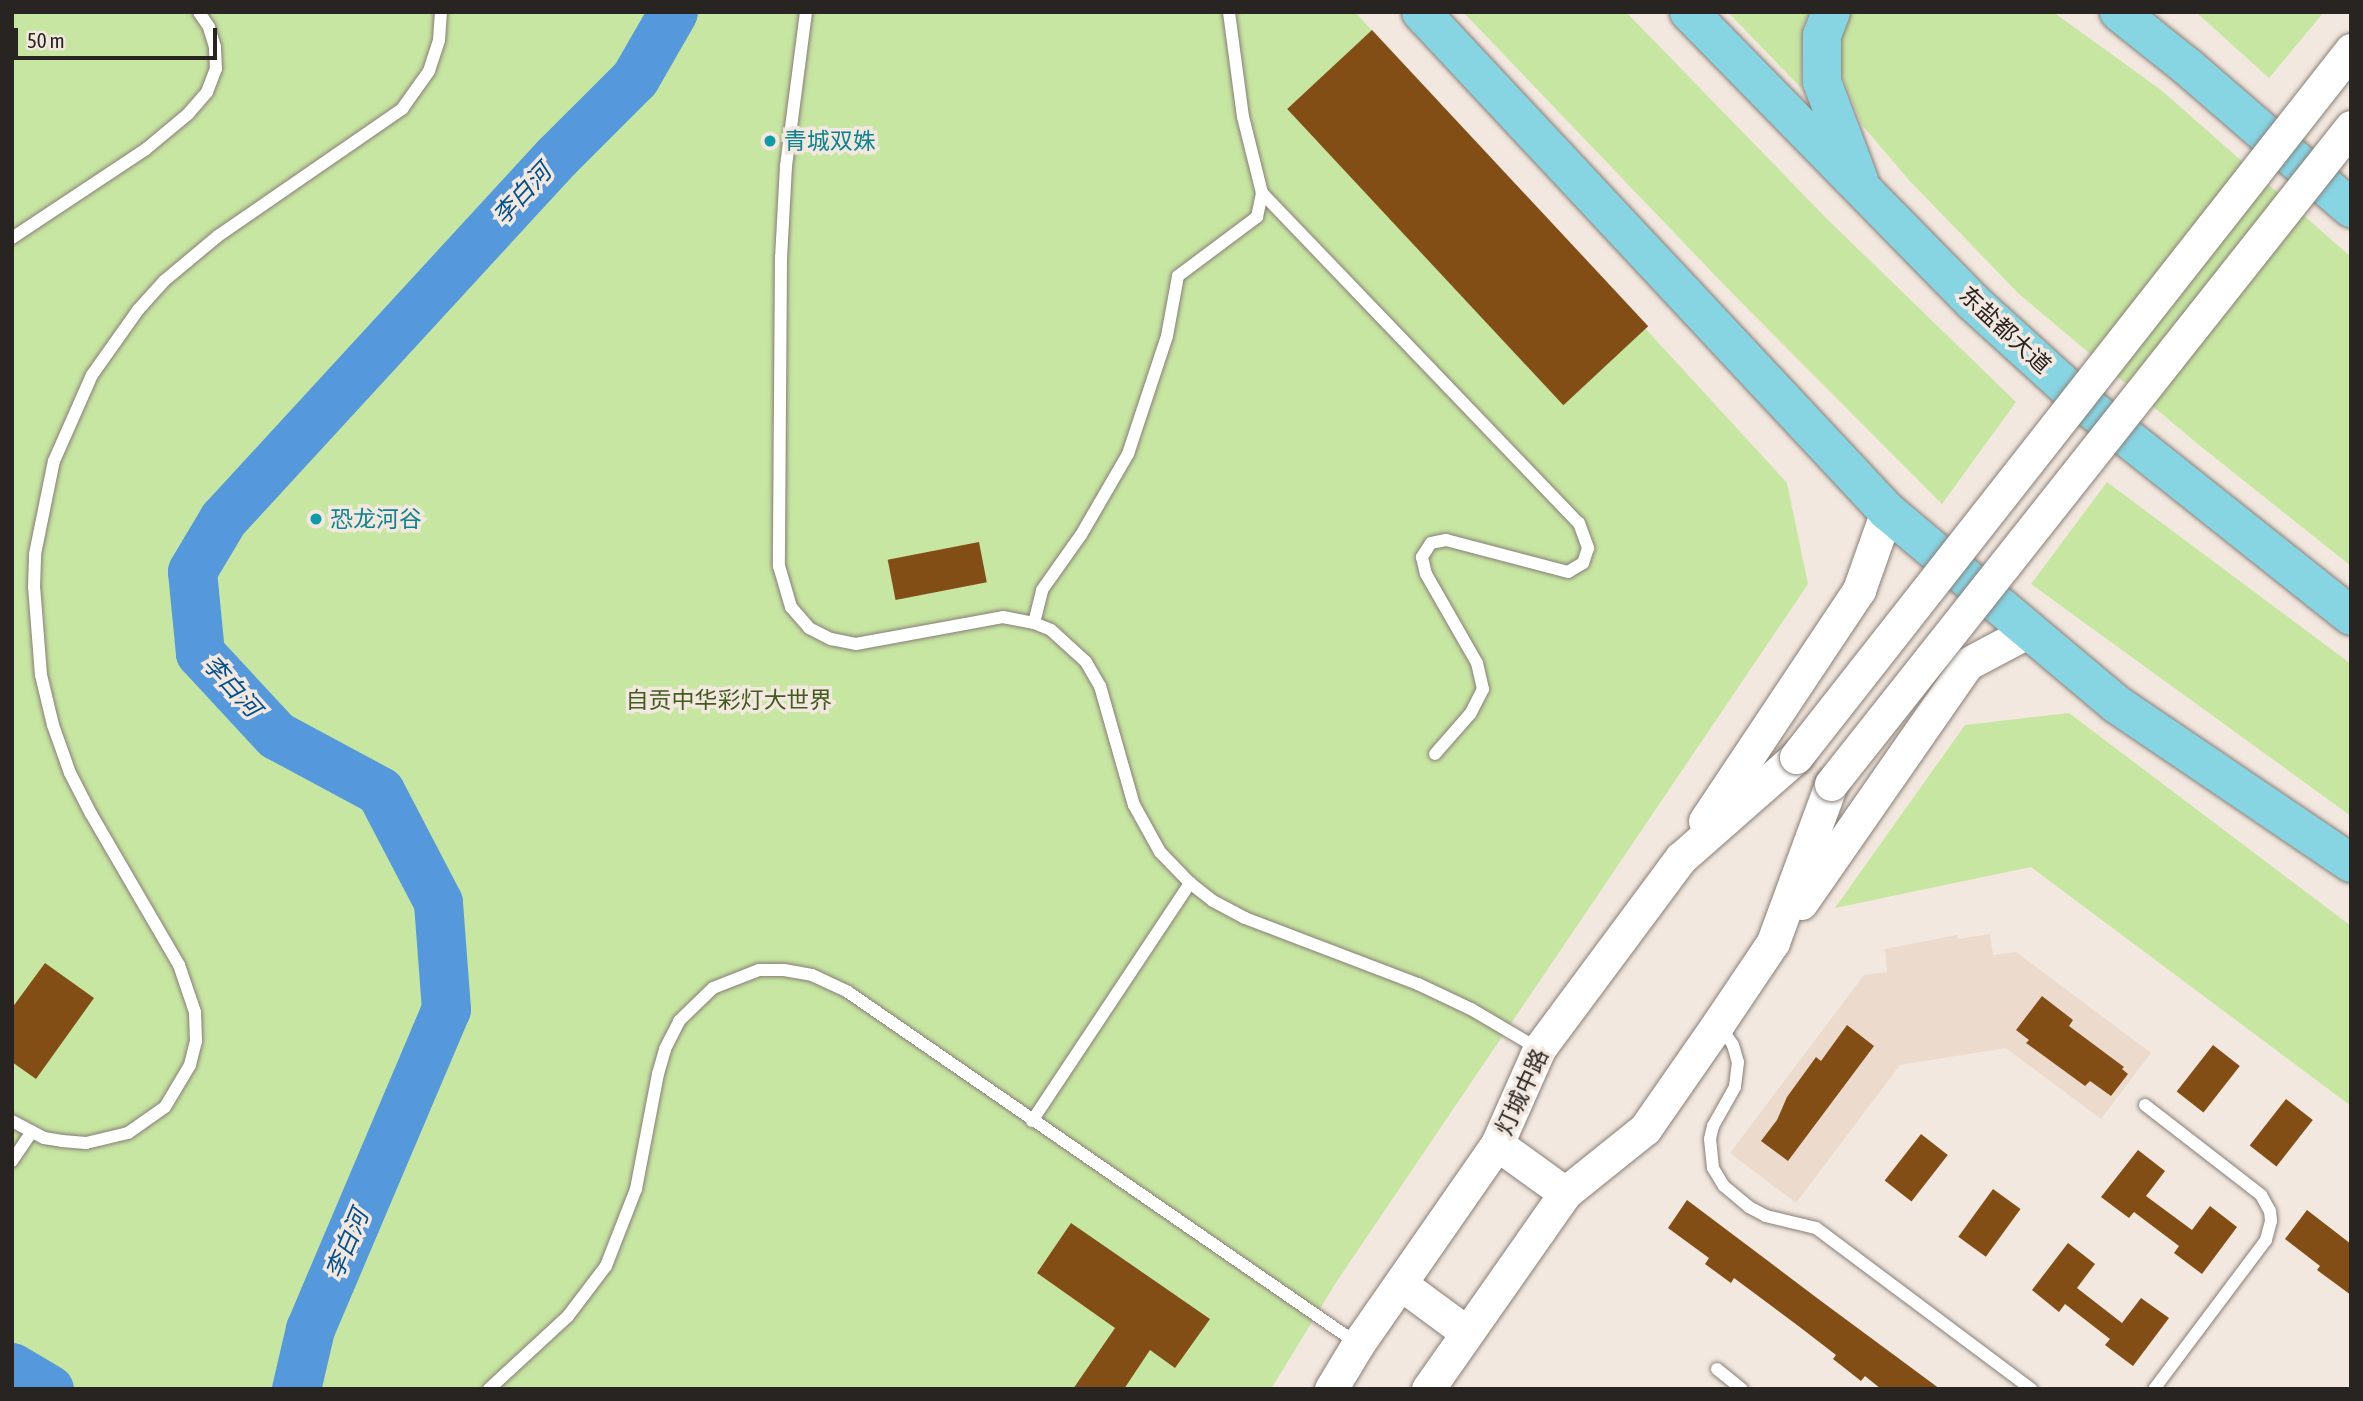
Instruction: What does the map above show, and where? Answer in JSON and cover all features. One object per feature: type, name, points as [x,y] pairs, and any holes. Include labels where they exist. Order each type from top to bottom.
[{"type":"highway","points":[[1422,12],[1887,511],[2116,704],[2351,863]]},
{"type":"highway","name":"东盐都大道","points":[[1689,12],[1863,193],[1973,302],[2086,405],[2351,616]]},
{"type":"highway","points":[[1831,12],[1822,35],[1822,82],[1863,193]]},
{"type":"highway","points":[[2119,12],[2188,67],[2351,208]]},
{"type":"main road","name":"灯城中路","points":[[1331,1389],[1497,1144],[1539,1049],[1681,858],[1796,757],[2351,50]]},
{"type":"main road","points":[[1773,942],[1831,784],[2351,127]]},
{"type":"main road","points":[[1681,858],[1859,590],[1887,511]]},
{"type":"main road","points":[[1428,1389],[1565,1193],[1645,1129],[1967,664],[2031,630]]},
{"type":"main road","points":[[1497,1144],[1565,1193]]},
{"type":"main road","points":[[1401,1284],[1466,1332]]},
{"type":"lane","points":[[12,237],[146,149],[188,114],[207,92],[216,69],[215,47],[209,27],[199,12]]},
{"type":"lane","points":[[12,1121],[44,1138],[86,1143],[128,1133],[165,1107],[179,1088],[190,1065],[196,1041],[195,1012],[179,965],[91,814],[70,773],[53,725],[41,675],[34,587],[35,554],[54,461],[92,375],[138,310],[172,274],[218,236],[402,109],[429,71],[439,40],[441,12]]},
{"type":"lane","points":[[806,12],[786,166],[781,257],[779,545],[784,589],[791,607],[809,628],[831,639],[856,643],[1003,617],[1034,623],[1068,643],[1100,686],[1134,805],[1160,852],[1190,883],[1213,901],[1245,918],[1418,984],[1471,1009],[1539,1049]]},
{"type":"lane","points":[[1034,623],[1042,590],[1081,535],[1128,454],[1167,336],[1178,276],[1257,218],[1262,193],[1243,117],[1229,12]]},
{"type":"lane","points":[[1262,193],[1579,523],[1588,548],[1583,563],[1568,572],[1446,540],[1431,543],[1422,557],[1426,574],[1477,663],[1483,689],[1469,714],[1434,754]]},
{"type":"lane","points":[[1032,1121],[1190,883]]},
{"type":"lane","points":[[489,1389],[568,1316],[606,1266],[636,1189],[665,1049],[678,1021],[693,1004],[723,982],[759,970],[785,970],[831,982],[1359,1344]]},
{"type":"lane","points":[[1718,1024],[1733,1045],[1738,1062],[1734,1087],[1713,1126],[1710,1139],[1713,1168],[1724,1186],[1749,1208],[1766,1216],[1816,1228],[2031,1389]]},
{"type":"lane","points":[[2145,1105],[2261,1195],[2270,1211],[2271,1221],[2266,1240],[2154,1389]]},
{"type":"lane","points":[[12,1161],[31,1133]]},
{"type":"lane","points":[[1717,1370],[1742,1389]]},
{"type":"shaded area","points":[[1990,934],[1993,955],[2016,952],[2151,1053],[2101,1119],[2006,1048],[1900,1065],[1796,1203],[1730,1153],[1864,975],[1887,972],[1885,949],[1957,935],[1958,939]]},
{"type":"green space","name":"自贡中华彩灯大世界","points":[[12,12],[1355,12],[1787,483],[1808,584],[1337,1281],[1271,1389],[12,1389]]},
{"type":"green space","points":[[1463,12],[1626,12],[1826,218],[2016,402],[1942,504],[1730,291]]},
{"type":"green space","points":[[1728,12],[1809,12],[1803,25],[1801,88]]},
{"type":"green space","points":[[1852,12],[2053,12],[2161,90],[2351,257],[2351,566],[2199,445],[2019,294],[1908,179],[1862,125],[1841,73],[1841,30]]},
{"type":"green space","points":[[2196,12],[2324,12],[2269,78]]},
{"type":"green space","points":[[2107,482],[2351,664],[2351,816],[2031,584]]},
{"type":"green space","points":[[2069,713],[2351,926],[2351,1106],[2031,867],[1835,908],[1965,725]]},
{"type":"building","points":[[1372,30],[1648,326],[1563,405],[1287,109]]},
{"type":"building","points":[[979,542],[987,582],[896,600],[888,560]]},
{"type":"building","points":[[45,963],[94,998],[36,1079],[12,1062],[12,1008]]},
{"type":"building","points":[[2042,996],[2073,1020],[2069,1026],[2124,1067],[2122,1069],[2128,1074],[2111,1096],[2090,1081],[2085,1086],[2026,1043],[2029,1040],[2016,1030]]},
{"type":"building","points":[[1847,1025],[1874,1046],[1788,1161],[1761,1141],[1777,1120],[1787,1097],[1816,1057],[1821,1061]]},
{"type":"building","points":[[2213,1045],[2240,1066],[2203,1112],[2177,1091]]},
{"type":"building","points":[[2286,1099],[2313,1120],[2276,1166],[2250,1145]]},
{"type":"building","points":[[1921,1134],[1948,1155],[1911,1201],[1885,1180]]},
{"type":"building","points":[[2138,1150],[2165,1171],[2146,1196],[2192,1230],[2210,1206],[2237,1227],[2202,1274],[2174,1253],[2179,1246],[2134,1212],[2129,1218],[2101,1197]]},
{"type":"building","points":[[1993,1189],[2021,1209],[1986,1257],[1958,1237]]},
{"type":"building","points":[[1687,1200],[1940,1389],[1881,1389],[1865,1376],[1861,1381],[1833,1359],[1836,1355],[1801,1328],[1734,1278],[1731,1283],[1705,1264],[1709,1258],[1668,1228]]},
{"type":"building","points":[[2307,1210],[2351,1244],[2351,1295],[2317,1270],[2320,1266],[2285,1239]]},
{"type":"building","points":[[1071,1223],[1210,1319],[1175,1368],[1150,1350],[1124,1389],[1073,1389],[1115,1328],[1037,1273]]},
{"type":"building","points":[[2068,1243],[2095,1264],[2077,1288],[2122,1323],[2141,1298],[2169,1318],[2133,1366],[2105,1345],[2110,1339],[2065,1304],[2059,1312],[2032,1290]]},
{"type":"waterway","name":"李白河","points":[[296,1389],[310,1329],[446,1009],[438,902],[380,791],[276,735],[200,653],[192,571],[223,519],[557,156],[635,78],[673,12]]},
{"type":"waterway","name":"李白河","points":[[12,1367],[49,1389]]},
{"type":"place","name":"青城双姝","points":[[770,141]]},
{"type":"place","name":"恐龙河谷","points":[[316,519]]}]
